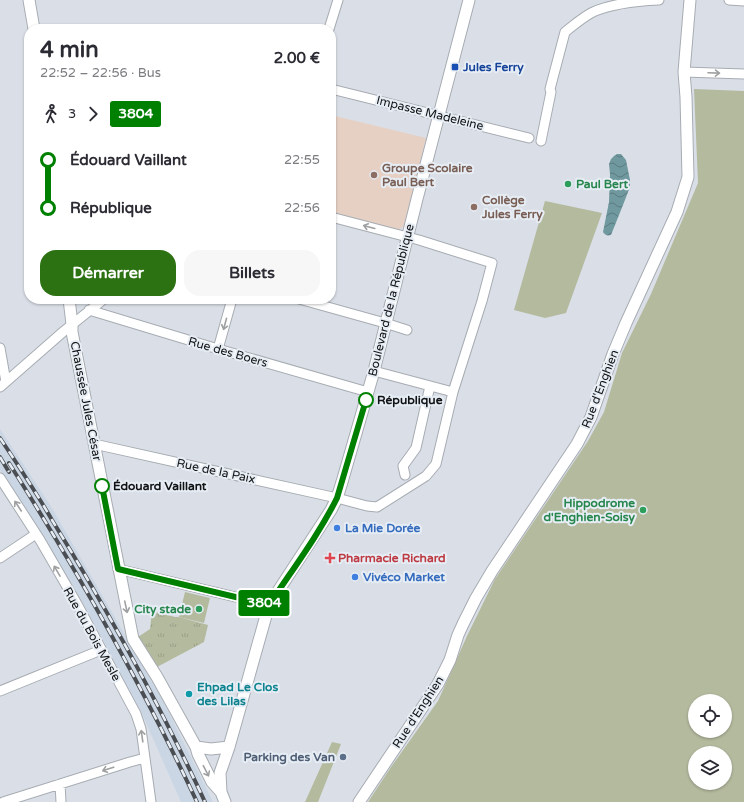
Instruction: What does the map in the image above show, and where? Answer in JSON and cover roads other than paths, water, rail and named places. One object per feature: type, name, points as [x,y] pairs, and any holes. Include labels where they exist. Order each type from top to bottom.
[{"type":"street","points":[[29,0],[33,24]]},
{"type":"street","points":[[331,24],[338,0]]},
{"type":"street","name":"Boulevard de la République","points":[[223,797],[220,773],[229,747],[269,605],[331,510],[337,498],[374,371],[407,237],[469,0]]},
{"type":"street","points":[[541,141],[551,92],[550,89],[565,32],[593,12],[633,1],[659,0]]},
{"type":"street","name":"Rue d'Enghien","points":[[359,802],[438,684],[450,660],[458,634],[476,598],[492,571],[577,444],[591,417],[613,354],[626,323],[677,212],[688,177],[684,72],[690,0]]},
{"type":"street","points":[[729,0],[744,1]]},
{"type":"street","points":[[684,72],[744,74]]},
{"type":"street","name":"Impasse Madeleine","points":[[336,90],[529,138]]},
{"type":"street","points":[[336,217],[407,237]]},
{"type":"street","name":"Rue de la Paix","points":[[94,444],[377,507],[426,476],[436,464],[454,392],[492,263],[407,237]]},
{"type":"street","name":"Chaussée Jules César","points":[[70,304],[72,332],[133,639],[196,747],[212,782],[223,797]]},
{"type":"street","points":[[3,384],[97,304]]},
{"type":"street","points":[[218,349],[231,304]]},
{"type":"street","points":[[317,304],[407,330]]},
{"type":"street","name":"Rue des Boers","points":[[89,310],[368,392]]},
{"type":"street","points":[[0,348],[3,384]]},
{"type":"street","points":[[374,371],[454,392]]},
{"type":"street","points":[[405,475],[403,466],[416,448],[430,386]]},
{"type":"street","name":"Rue du Bois Mesle","points":[[0,478],[36,534],[77,604],[136,714],[141,729],[146,758],[151,802]]},
{"type":"street","points":[[0,558],[36,534]]},
{"type":"street","points":[[118,569],[269,605]]},
{"type":"street","points":[[0,691],[101,650]]},
{"type":"street","points":[[196,747],[210,749],[229,747]]},
{"type":"street","points":[[3,802],[146,758]]},
{"type":"street","points":[[60,784],[61,802]]},
{"type":"water","points":[[617,154],[621,154],[626,160],[630,187],[611,235],[605,235],[603,232],[609,202],[609,164],[611,159]]},
{"type":"railway","points":[[0,438],[40,499],[113,624],[152,694],[205,802]]},
{"type":"railway","points":[[0,457],[9,472]]},
{"type":"railway","points":[[9,463],[60,546],[132,672],[197,802]]},
{"type":"place","name":"Jules Ferry","points":[[455,67]]},
{"type":"place","name":"Groupe Scolaire Paul Bert","points":[[374,175]]},
{"type":"place","name":"Paul Bert","points":[[568,184]]},
{"type":"place","name":"Collège Jules Ferry","points":[[474,207]]},
{"type":"place","name":"République","points":[[366,400]]},
{"type":"place","name":"Édouard Vaillant","points":[[102,486]]},
{"type":"place","name":"Hippodrome d'Enghien-Soisy","points":[[643,510]]},
{"type":"place","name":"La Mie Dorée","points":[[337,528]]},
{"type":"place","name":"Pharmacie Richard","points":[[330,558]]},
{"type":"place","name":"Vivéco Market","points":[[355,577]]},
{"type":"place","name":"City stade","points":[[199,609]]},
{"type":"place","name":"Ehpad Le Clos des Lilas","points":[[189,694]]},
{"type":"place","name":"Parking des Van","points":[[343,757]]}]
